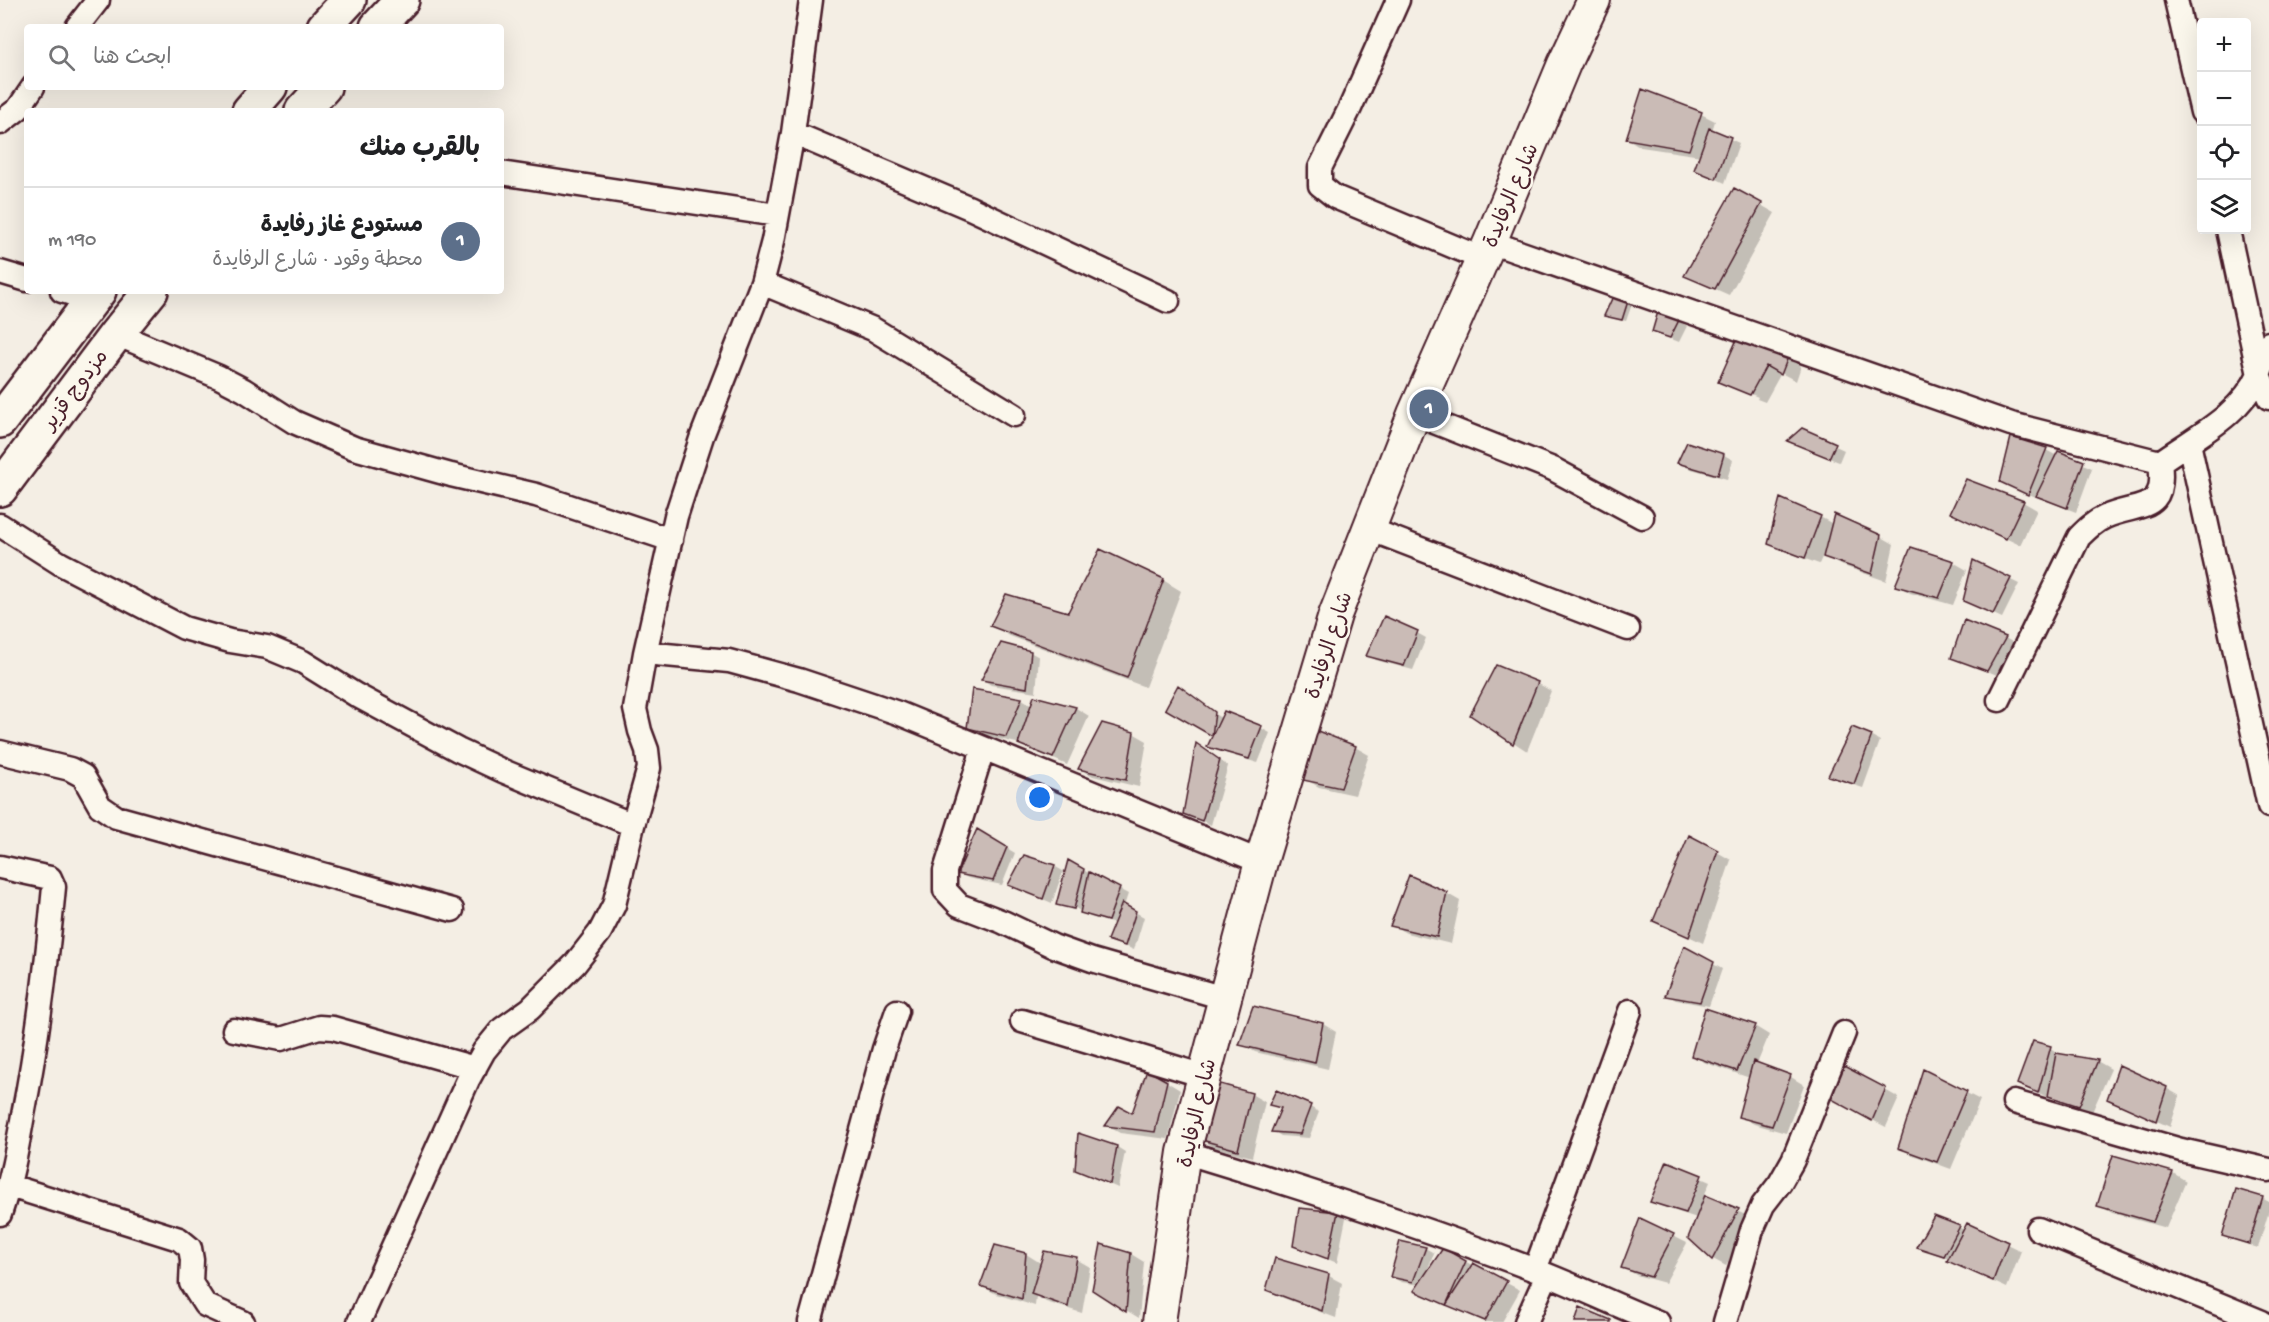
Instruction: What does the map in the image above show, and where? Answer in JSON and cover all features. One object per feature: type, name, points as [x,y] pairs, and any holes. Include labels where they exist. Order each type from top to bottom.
[{"type":"main road","points":[[327,24],[349,0]]},
{"type":"main road","points":[[380,24],[402,0]]},
{"type":"main road","points":[[252,108],[267,90]]},
{"type":"main road","points":[[305,108],[321,90]]},
{"type":"main road","name":"مزدوج قزير","points":[[0,421],[84,294]]},
{"type":"main road","name":"مزدوج قزير","points":[[0,489],[149,294]]},
{"type":"street","points":[[79,24],[98,0]]},
{"type":"street","points":[[359,1322],[475,1068],[502,1029],[530,1009],[561,980],[600,932],[614,905],[649,768],[647,750],[635,709],[645,653],[676,516],[702,436],[762,284],[773,241],[793,133],[811,0]]},
{"type":"street","points":[[1398,0],[1350,108],[1320,168],[1320,185],[1335,197],[1486,250],[2011,424],[2160,462],[2237,407],[2259,375],[2269,343]]},
{"type":"street","name":"شارع الرفايدة","points":[[1159,1322],[1184,1152],[1261,862],[1335,615],[1414,414],[1564,64],[1594,0]]},
{"type":"street","points":[[2176,0],[2197,90]]},
{"type":"street","points":[[15,114],[31,90]]},
{"type":"street","points":[[793,133],[970,208],[1168,301]]},
{"type":"street","points":[[504,173],[777,215]]},
{"type":"street","points":[[2229,234],[2259,375],[2269,398]]},
{"type":"street","points":[[0,272],[24,279]]},
{"type":"street","points":[[762,284],[873,329],[1014,415]]},
{"type":"street","points":[[116,334],[219,377],[294,422],[354,448],[451,475],[536,495],[671,540]]},
{"type":"street","points":[[1414,414],[1553,469],[1642,517]]},
{"type":"street","points":[[2189,443],[2269,806]]},
{"type":"street","points":[[1999,700],[2079,537],[2093,523],[2108,516],[2144,506],[2154,500],[2160,492],[2162,478],[2160,462]]},
{"type":"street","points":[[0,525],[61,564],[184,628],[230,641],[267,646],[294,658],[356,695],[458,750],[633,825]]},
{"type":"street","points":[[1369,529],[1628,629]]},
{"type":"street","points":[[645,653],[729,661],[800,680],[898,713],[1261,862]]},
{"type":"street","points":[[982,749],[945,871],[945,890],[958,905],[1003,922],[1053,946],[1092,960],[1224,998]]},
{"type":"street","points":[[0,752],[70,769],[83,776],[100,806],[116,818],[452,910]]},
{"type":"street","points":[[0,867],[50,878],[54,887],[47,963],[32,1072],[10,1186],[0,1214]]},
{"type":"street","points":[[810,1322],[884,1049],[897,1011]]},
{"type":"street","points":[[1526,1322],[1630,1011]]},
{"type":"street","points":[[1022,1021],[1204,1076]]},
{"type":"street","points":[[234,1030],[281,1039],[319,1027],[333,1028],[475,1068]]},
{"type":"street","points":[[1725,1322],[1752,1230],[1763,1205],[1780,1183],[1793,1160],[1844,1033]]},
{"type":"street","points":[[2014,1102],[2181,1150],[2269,1170]]},
{"type":"street","points":[[1184,1152],[1320,1193],[1541,1272],[1658,1322]]},
{"type":"street","points":[[10,1186],[178,1239],[190,1248],[191,1284],[205,1305],[243,1322]]},
{"type":"street","points":[[2038,1229],[2262,1322]]},
{"type":"building","points":[[1642,89],[1702,112],[1689,150],[1626,139]]},
{"type":"building","points":[[1709,128],[1731,137],[1716,179],[1694,170]]},
{"type":"building","points":[[1734,188],[1762,203],[1715,289],[1684,276]]},
{"type":"building","points":[[1615,292],[1628,301],[1622,320],[1604,316]]},
{"type":"building","points":[[1659,308],[1679,320],[1670,338],[1652,332]]},
{"type":"building","points":[[1738,337],[1788,357],[1781,375],[1766,366],[1750,395],[1718,382]]},
{"type":"building","points":[[1802,428],[1836,443],[1829,458],[1787,441]]},
{"type":"building","points":[[2011,437],[2047,448],[2028,495],[2000,482]]},
{"type":"building","points":[[1687,442],[1724,454],[1718,475],[1677,463]]},
{"type":"building","points":[[2058,451],[2084,461],[2067,508],[2036,496]]},
{"type":"building","points":[[1966,479],[2024,501],[2006,539],[1950,513]]},
{"type":"building","points":[[1780,498],[1821,516],[1805,558],[1768,544]]},
{"type":"building","points":[[1834,514],[1881,535],[1872,574],[1823,557]]},
{"type":"building","points":[[1911,547],[1954,561],[1939,598],[1895,586]]},
{"type":"building","points":[[1100,549],[1164,579],[1127,678],[990,626],[1006,594],[1068,612]]},
{"type":"building","points":[[1973,560],[2011,578],[1993,614],[1963,601]]},
{"type":"building","points":[[1384,616],[1418,631],[1404,666],[1366,656]]},
{"type":"building","points":[[1964,620],[2006,637],[1987,671],[1951,658]]},
{"type":"building","points":[[1001,643],[1031,651],[1027,688],[981,680]]},
{"type":"building","points":[[1496,665],[1538,682],[1513,744],[1470,715]]},
{"type":"building","points":[[1178,685],[1215,712],[1212,736],[1165,709]]},
{"type":"building","points":[[972,689],[1022,698],[1006,737],[967,728]]},
{"type":"building","points":[[1034,696],[1076,707],[1053,758],[1018,744]]},
{"type":"building","points":[[1224,711],[1262,726],[1249,759],[1207,747]]},
{"type":"building","points":[[1102,723],[1134,732],[1126,780],[1078,769]]},
{"type":"building","points":[[1852,727],[1872,735],[1854,784],[1828,776]]},
{"type":"building","points":[[1315,730],[1356,746],[1341,788],[1303,780]]},
{"type":"building","points":[[1196,743],[1220,760],[1202,821],[1183,814]]},
{"type":"building","points":[[977,829],[1007,847],[993,881],[957,874]]},
{"type":"building","points":[[1689,835],[1718,850],[1689,937],[1653,921]]},
{"type":"building","points":[[1024,855],[1055,865],[1043,899],[1008,885]]},
{"type":"building","points":[[1068,860],[1084,869],[1074,909],[1056,905]]},
{"type":"building","points":[[1089,872],[1120,888],[1108,921],[1080,913]]},
{"type":"building","points":[[1409,875],[1447,892],[1437,937],[1390,926]]},
{"type":"building","points":[[1122,903],[1136,911],[1125,946],[1107,940]]},
{"type":"building","points":[[1684,946],[1714,962],[1700,1002],[1665,996]]},
{"type":"building","points":[[1253,1006],[1323,1023],[1315,1063],[1239,1045]]},
{"type":"building","points":[[1705,1008],[1756,1025],[1737,1071],[1691,1056]]},
{"type":"building","points":[[2033,1041],[2051,1046],[2038,1093],[2017,1084]]},
{"type":"building","points":[[2056,1053],[2098,1060],[2079,1106],[2048,1096]]},
{"type":"building","points":[[1753,1061],[1791,1075],[1772,1126],[1738,1117]]},
{"type":"building","points":[[1840,1064],[1886,1088],[1872,1121],[1826,1096]]},
{"type":"building","points":[[2119,1065],[2167,1087],[2156,1121],[2107,1099]]},
{"type":"building","points":[[1923,1069],[1967,1091],[1937,1162],[1898,1148]]},
{"type":"building","points":[[1147,1070],[1167,1081],[1155,1132],[1105,1126],[1119,1106],[1132,1113]]},
{"type":"building","points":[[1217,1083],[1252,1093],[1238,1150],[1198,1139]]},
{"type":"building","points":[[1276,1090],[1311,1105],[1300,1134],[1271,1132],[1281,1108],[1269,1105]]},
{"type":"building","points":[[1078,1133],[1117,1146],[1110,1184],[1075,1170]]},
{"type":"building","points":[[2113,1155],[2173,1172],[2153,1222],[2097,1206]]},
{"type":"building","points":[[1667,1161],[1702,1175],[1686,1213],[1650,1202]]},
{"type":"building","points":[[2236,1189],[2263,1197],[2249,1244],[2222,1236]]},
{"type":"building","points":[[1705,1195],[1739,1209],[1712,1260],[1688,1238]]},
{"type":"building","points":[[1299,1208],[1338,1212],[1328,1259],[1293,1246]]},
{"type":"building","points":[[1934,1216],[1960,1226],[1944,1256],[1916,1247]]},
{"type":"building","points":[[1640,1218],[1674,1234],[1651,1277],[1621,1268]]},
{"type":"building","points":[[1967,1223],[2008,1242],[1993,1281],[1947,1261]]},
{"type":"building","points":[[1400,1241],[1426,1247],[1413,1282],[1390,1277]]},
{"type":"building","points":[[1101,1244],[1131,1253],[1126,1312],[1092,1290]]},
{"type":"building","points":[[995,1245],[1026,1253],[1022,1299],[980,1286]]},
{"type":"building","points":[[1443,1248],[1466,1261],[1446,1305],[1414,1291]]},
{"type":"building","points":[[1044,1251],[1077,1257],[1068,1307],[1031,1294]]},
{"type":"building","points":[[1275,1258],[1329,1274],[1322,1311],[1266,1290]]},
{"type":"building","points":[[1473,1263],[1507,1281],[1485,1321],[1446,1305]]},
{"type":"building","points":[[1580,1307],[1611,1320],[1611,1322],[1575,1322]]},
{"type":"place","name":"مستودع غاز رفايدة","points":[[1429,409]]}]
